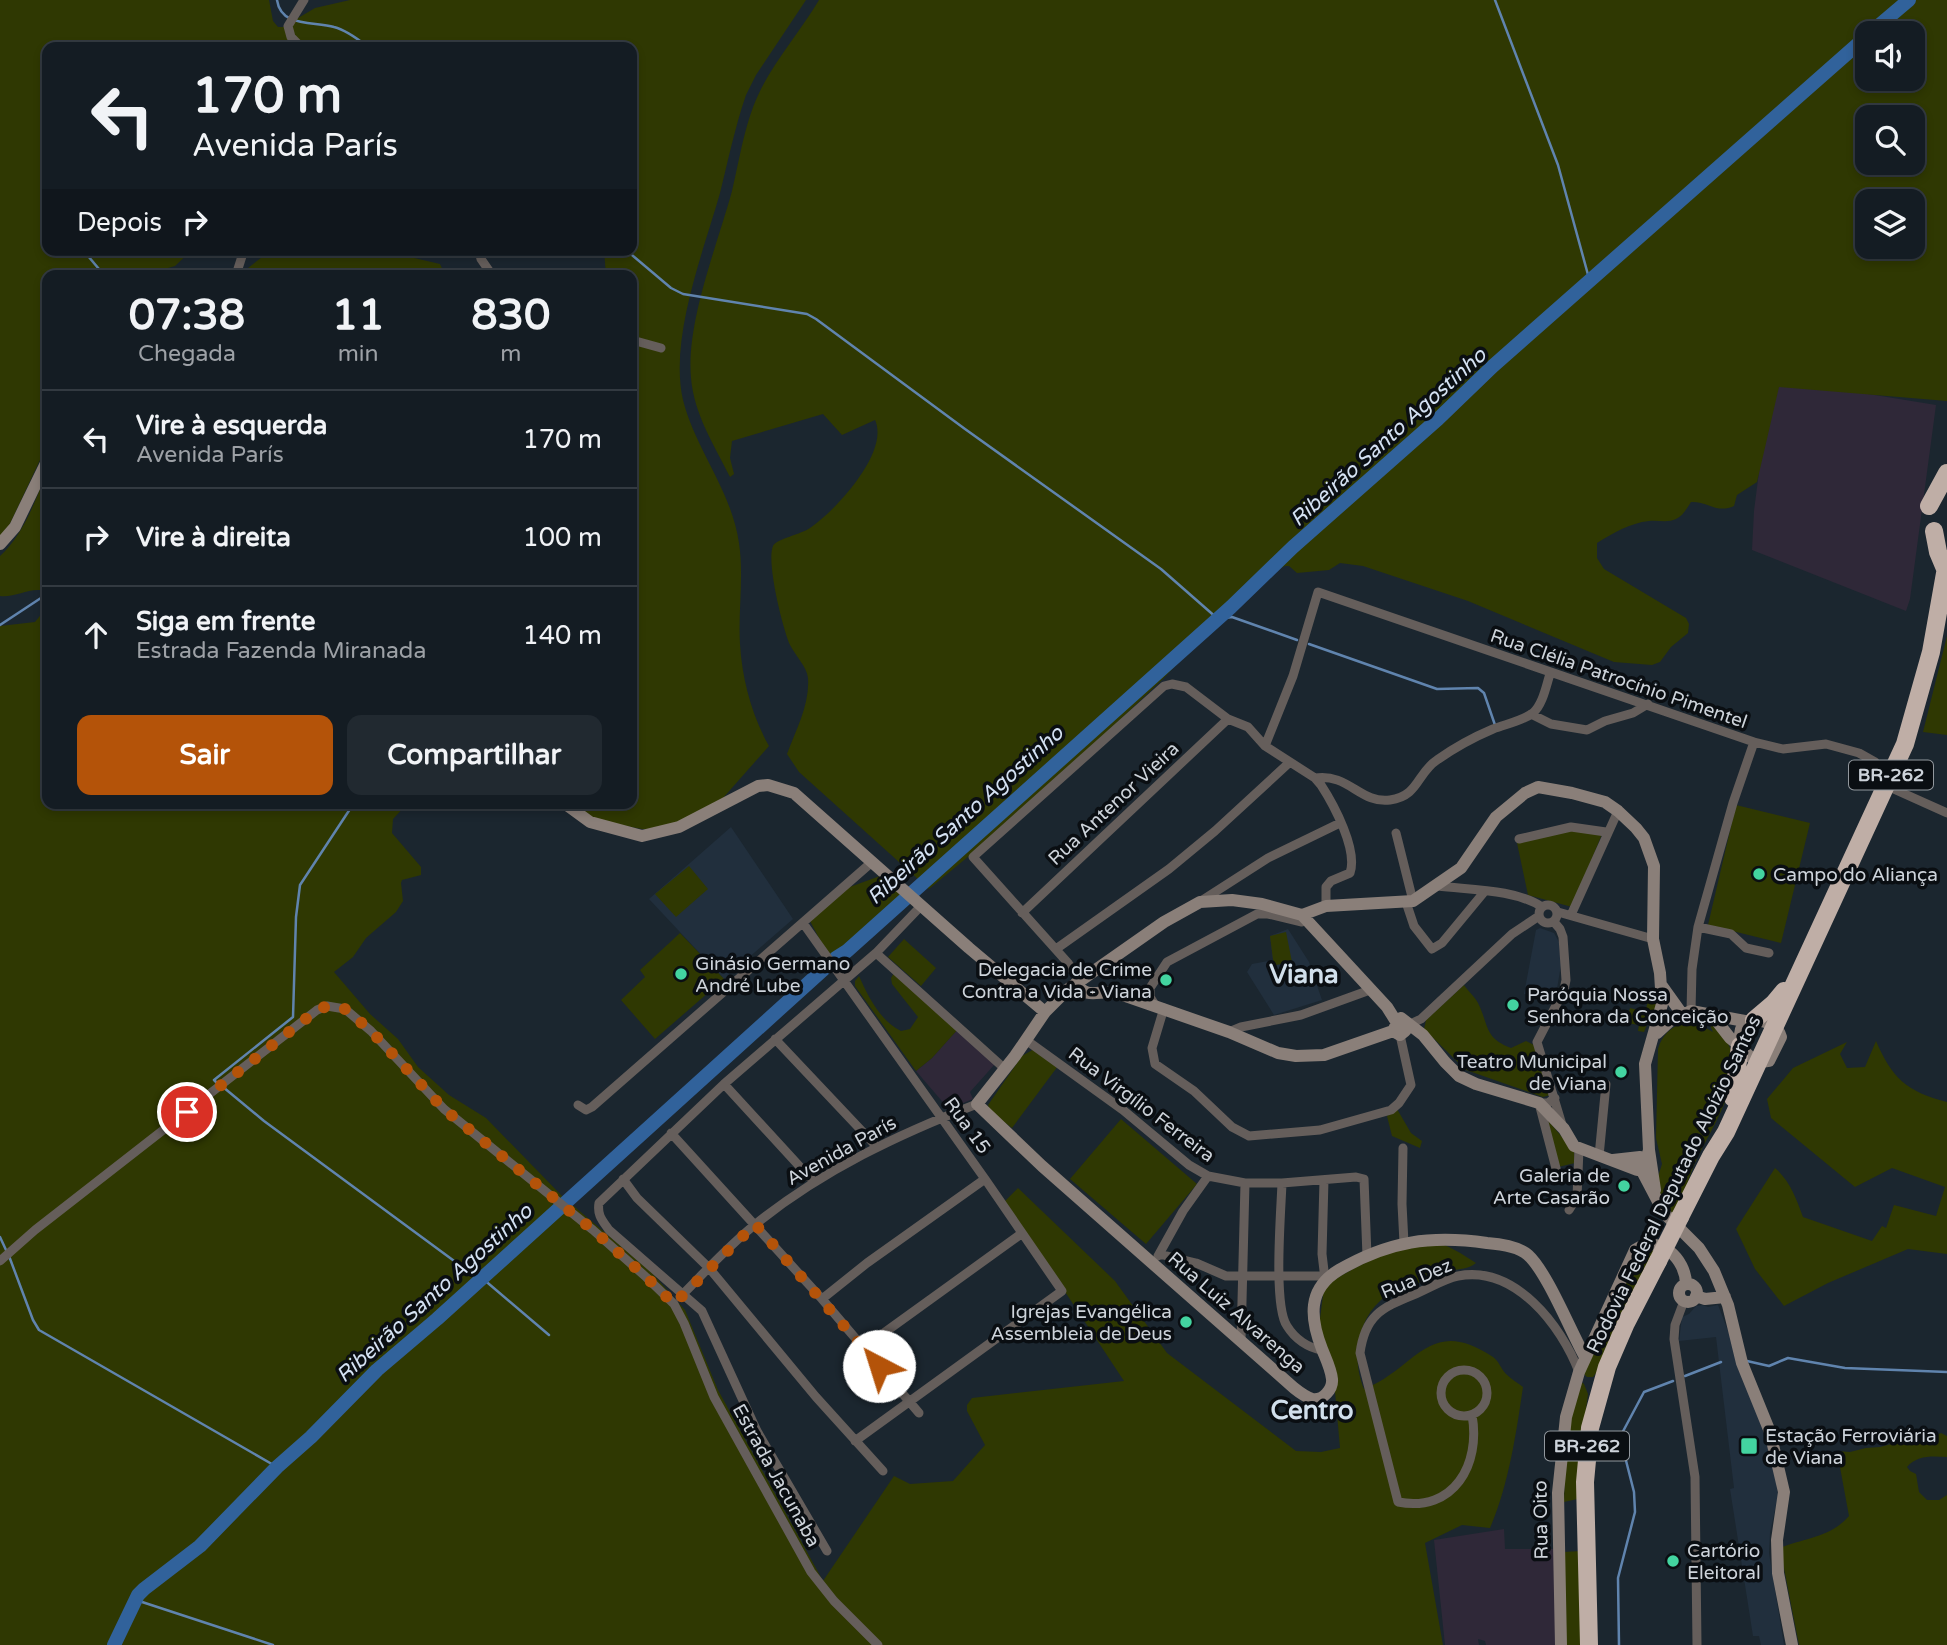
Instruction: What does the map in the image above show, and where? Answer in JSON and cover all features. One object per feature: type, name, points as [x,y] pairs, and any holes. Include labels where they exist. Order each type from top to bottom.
[{"type":"highway","points":[[1929,506],[1947,473]]},
{"type":"highway","points":[[1934,531],[1938,552],[1946,567]]},
{"type":"highway","name":"BR-262","points":[[1798,975],[1853,851],[1887,786],[1905,744],[1931,652],[1946,567]]},
{"type":"highway","points":[[1752,1021],[1774,1003],[1798,975]]},
{"type":"highway","name":"Rodovia Federal Deputado Aloízio Santos","points":[[1589,1645],[1585,1482],[1590,1428],[1598,1391],[1611,1356],[1658,1261],[1777,1032],[1797,990],[1798,975]]},
{"type":"highway","points":[[1726,1132],[1737,1083],[1741,1046]]},
{"type":"street","points":[[296,42],[291,37],[288,26],[304,0]]},
{"type":"street","points":[[637,341],[661,348]]},
{"type":"street","points":[[0,544],[15,527],[42,471]]},
{"type":"street","name":"Rua Clélia Patrocínio Pimentel","points":[[1265,746],[1293,676],[1318,592],[1754,743],[1783,749],[1826,744],[1859,753],[1875,762],[1887,786]]},
{"type":"street","points":[[1315,778],[1334,777],[1369,798],[1387,801],[1395,799],[1413,789],[1433,762],[1444,755],[1492,730],[1531,714],[1541,701],[1550,674]]},
{"type":"street","points":[[1326,906],[1325,891],[1328,883],[1347,876],[1352,871],[1350,846],[1324,789],[1315,778],[1265,746],[1248,727],[1228,719],[1186,687],[1172,684],[1164,686],[973,858],[1056,949],[1074,972],[1081,991],[1086,994],[1107,991],[1159,1006],[1278,1053],[1313,1057],[1341,1051],[1402,1028],[1425,1016],[1512,934],[1551,905],[1558,912],[1653,939]]},
{"type":"street","points":[[1531,714],[1551,724],[1587,730],[1648,705]]},
{"type":"street","name":"Rua Antenor Vieira","points":[[1022,913],[1228,719]]},
{"type":"street","points":[[1686,1012],[1698,928],[1733,803],[1754,743]]},
{"type":"street","points":[[1056,949],[1169,869],[1290,762]]},
{"type":"street","points":[[572,809],[590,822],[642,836],[679,827],[749,790],[768,785],[794,793],[1045,1012]]},
{"type":"street","points":[[1887,786],[1947,813]]},
{"type":"street","points":[[1159,1006],[1150,997],[1150,988],[1160,970],[1172,959],[1257,914],[1299,917],[1326,906],[1410,902],[1438,886],[1466,862],[1496,817],[1532,789],[1544,788],[1605,803],[1636,828],[1652,856],[1654,866],[1653,939],[1666,993],[1686,1012],[1766,1022],[1777,1032]]},
{"type":"street","points":[[1571,915],[1606,832],[1618,811]]},
{"type":"street","points":[[978,1104],[1045,1012],[1076,983],[1164,922],[1268,858],[1340,823]]},
{"type":"street","points":[[1519,839],[1571,827],[1606,832]]},
{"type":"street","points":[[1396,832],[1414,926],[1432,949],[1442,943],[1485,891]]},
{"type":"street","points":[[578,1105],[586,1110],[592,1107],[872,862]]},
{"type":"street","points":[[1438,886],[1530,899],[1541,912],[1545,923],[1554,922],[1558,918],[1558,912]]},
{"type":"street","points":[[1200,902],[1232,900],[1262,904],[1299,917],[1325,938],[1387,1007],[1402,1028],[1433,1048],[1459,1076],[1476,1084],[1539,1103],[1548,1103],[1555,1098]]},
{"type":"street","points":[[827,1551],[757,1430],[707,1318],[609,1230],[598,1214],[599,1203],[724,1084],[876,953],[919,903]]},
{"type":"street","points":[[1554,922],[1563,937],[1566,980],[1564,990],[1537,1042],[1568,1140],[1579,1149],[1637,1170],[1645,1161]]},
{"type":"street","name":"Rua 15","points":[[803,923],[1062,1292],[910,1403]]},
{"type":"street","points":[[1698,928],[1731,934],[1746,948],[1769,953]]},
{"type":"street","points":[[876,953],[1005,1069]]},
{"type":"street","points":[[1660,973],[1662,1004],[1645,1064],[1645,1161],[1664,1213],[1707,1260],[1725,1297],[1742,1363],[1770,1432],[1782,1482],[1783,1508],[1776,1540],[1779,1586],[1792,1645]]},
{"type":"street","points":[[1229,1032],[1301,1015],[1370,990]]},
{"type":"street","points":[[0,1261],[35,1230],[317,1010],[337,1006],[345,1009],[371,1031],[444,1109],[557,1201],[674,1304]]},
{"type":"street","points":[[1159,1006],[1152,1048],[1154,1064],[1194,1091],[1233,1127],[1249,1136],[1320,1130],[1391,1110],[1411,1085],[1402,1028]]},
{"type":"street","points":[[1652,1038],[1666,1024],[1686,1012]]},
{"type":"street","points":[[1712,1015],[1749,1056],[1763,1061]]},
{"type":"street","points":[[1741,1046],[1741,1029],[1752,1021]]},
{"type":"street","points":[[775,1039],[877,1147]]},
{"type":"street","name":"Rua Virgílio Ferreira","points":[[1026,1040],[1123,1110],[1189,1165],[1208,1176],[1245,1183],[1356,1177],[1364,1179],[1367,1256]]},
{"type":"street","points":[[724,1084],[813,1181]]},
{"type":"street","points":[[1602,1158],[1606,1084]]},
{"type":"street","points":[[1539,1103],[1564,1129]]},
{"type":"street","points":[[1539,1103],[1558,1176]]},
{"type":"street","name":"Avenida París","points":[[674,1304],[755,1224],[813,1181],[877,1147],[978,1104]]},
{"type":"street","name":"Rua Luiz Alvarenga","points":[[978,1104],[1042,1166],[1156,1259],[1241,1341],[1294,1388],[1311,1399],[1324,1396],[1332,1387],[1330,1369],[1313,1320],[1313,1307],[1324,1277]]},
{"type":"street","points":[[671,1133],[822,1299],[919,1413]]},
{"type":"street","points":[[1403,1149],[1404,1243]]},
{"type":"street","points":[[1569,1210],[1577,1196],[1579,1149]]},
{"type":"street","points":[[1208,1176],[1183,1211],[1156,1259],[1196,1263],[1218,1274],[1324,1277],[1367,1256],[1424,1239],[1454,1238],[1497,1244],[1524,1252],[1545,1280],[1585,1357]]},
{"type":"street","points":[[623,1179],[636,1198],[709,1268],[816,1398],[883,1471]]},
{"type":"street","points":[[822,1299],[889,1247],[985,1179]]},
{"type":"street","points":[[1324,1180],[1324,1277]]},
{"type":"street","points":[[1241,1341],[1245,1183]]},
{"type":"street","points":[[1282,1183],[1279,1277],[1283,1317],[1287,1328],[1305,1345],[1322,1350]]},
{"type":"street","points":[[863,1348],[1021,1234]]},
{"type":"street","name":"Rua Oito","points":[[1561,1645],[1559,1471],[1566,1417],[1579,1372],[1635,1250],[1648,1244],[1665,1248],[1672,1253],[1684,1270],[1686,1284],[1693,1286],[1690,1298]]},
{"type":"street","points":[[1322,1254],[1329,1266],[1338,1271]]},
{"type":"street","name":"Rua Dez","points":[[1472,1415],[1475,1432],[1472,1449],[1460,1482],[1450,1493],[1424,1504],[1398,1502],[1360,1353],[1362,1337],[1375,1315],[1396,1301],[1457,1276],[1496,1279],[1515,1288],[1543,1313],[1571,1350],[1579,1372]]},
{"type":"street","points":[[1697,1645],[1695,1476],[1674,1339],[1675,1325],[1690,1298],[1725,1297]]},
{"type":"street","name":"Estrada Jacunaba","points":[[674,1304],[714,1397],[811,1572],[834,1601],[878,1645]]},
{"type":"street","points":[[1470,1371],[1479,1375],[1485,1383],[1485,1401],[1472,1415],[1462,1416],[1446,1407],[1441,1389],[1452,1373],[1470,1371]]},
{"type":"street","points":[[855,1441],[910,1403]]},
{"type":"shaded area","points":[[1771,378],[1936,405],[1910,599],[1906,611],[1752,550],[1754,511]]},
{"type":"shaded area","points":[[731,827],[793,919],[724,979],[649,899]]},
{"type":"shaded area","points":[[1540,928],[1554,933],[1559,942],[1561,965],[1556,995],[1524,994],[1536,930]]},
{"type":"shaded area","points":[[1288,929],[1309,962],[1322,1000],[1274,1015],[1247,972],[1252,964],[1273,960],[1270,936]]},
{"type":"shaded area","points":[[956,1031],[995,1064],[970,1092],[973,1099],[951,1108],[947,1107],[916,1071],[932,1058]]},
{"type":"shaded area","points":[[1718,1305],[1768,1434],[1778,1495],[1769,1553],[1784,1645],[1761,1645],[1759,1636],[1753,1636],[1730,1489],[1734,1488],[1716,1337],[1679,1341],[1682,1317],[1696,1306]]},
{"type":"shaded area","points":[[1504,1529],[1505,1549],[1555,1549],[1556,1645],[1486,1645],[1485,1641],[1478,1639],[1479,1645],[1445,1645],[1434,1540]]},
{"type":"green space","points":[[0,0],[269,0],[273,21],[278,27],[283,27],[315,8],[350,0],[806,0],[756,75],[746,95],[690,296],[680,350],[683,400],[689,419],[735,523],[740,555],[741,657],[753,710],[769,746],[723,798],[666,829],[642,829],[595,820],[581,809],[637,809],[637,270],[606,270],[604,256],[637,256],[637,42],[42,42],[42,256],[186,256],[168,270],[42,270],[42,456],[7,530],[0,537]]},
{"type":"green space","points":[[819,0],[1947,0],[1947,401],[1779,387],[1757,482],[1737,495],[1734,506],[1722,509],[1691,502],[1676,519],[1635,524],[1597,543],[1597,558],[1604,569],[1686,618],[1689,624],[1688,633],[1671,647],[1660,662],[1652,665],[1614,662],[1468,601],[1363,566],[1340,563],[1329,570],[1297,573],[1285,566],[1269,574],[1220,618],[1163,679],[1021,813],[929,889],[799,772],[787,754],[805,707],[808,678],[790,645],[783,625],[773,580],[773,546],[810,528],[846,495],[868,464],[875,448],[878,433],[875,420],[842,435],[823,414],[732,441],[730,458],[734,474],[730,477],[700,417],[693,391],[691,356],[698,309],[751,113],[767,78]]},
{"type":"green space","points":[[263,256],[406,256],[440,264],[443,270],[246,270]]},
{"type":"green space","points":[[42,484],[42,590],[0,596],[0,556],[16,538]]},
{"type":"green space","points":[[42,613],[42,809],[402,809],[393,819],[392,833],[421,867],[421,875],[402,880],[403,901],[396,912],[366,938],[353,957],[334,972],[370,1014],[398,1039],[418,1067],[449,1095],[486,1118],[562,1196],[650,1271],[685,1310],[718,1390],[823,1581],[894,1476],[910,1484],[953,1481],[985,1445],[967,1411],[967,1405],[972,1398],[1124,1381],[1005,1201],[1018,1188],[1115,1281],[1167,1353],[1296,1451],[1321,1452],[1340,1448],[1333,1369],[1319,1327],[1324,1287],[1376,1258],[1420,1243],[1443,1245],[1476,1263],[1426,1280],[1381,1300],[1366,1319],[1359,1342],[1358,1366],[1364,1389],[1382,1380],[1424,1349],[1453,1341],[1471,1345],[1493,1357],[1506,1374],[1523,1387],[1507,1476],[1490,1528],[1462,1525],[1425,1543],[1443,1645],[0,1645],[0,626],[35,622]]},
{"type":"green space","points":[[1947,636],[1947,735],[1923,732]]},
{"type":"green space","name":"Campo do Aliança","points":[[1736,805],[1810,823],[1781,943],[1708,925]]},
{"type":"green space","points":[[1571,828],[1602,834],[1572,907],[1528,895],[1517,843]]},
{"type":"green space","points":[[689,866],[708,889],[676,917],[655,894]]},
{"type":"green space","points":[[880,876],[907,897],[834,960],[827,953],[810,921],[847,888]]},
{"type":"green space","points":[[1286,932],[1292,962],[1276,965],[1270,936]]},
{"type":"green space","name":"Ginásio Germano André Lube","points":[[680,933],[724,979],[655,1039],[621,1000],[645,977],[640,970]]},
{"type":"green space","points":[[904,939],[936,968],[921,986],[888,957]]},
{"type":"green space","points":[[895,971],[959,1028],[932,1058],[916,1071],[855,986],[859,976],[871,1000],[887,1021],[901,1031],[910,1029],[918,1017],[892,984],[891,978]]},
{"type":"green space","points":[[1464,985],[1477,1001],[1488,1030],[1496,1040],[1511,1048],[1526,1041],[1534,1045],[1550,1095],[1543,1097],[1466,1070],[1424,1029],[1426,1020]]},
{"type":"green space","points":[[1650,994],[1659,997],[1654,1022],[1648,1022],[1644,1032],[1638,1031],[1639,1025],[1626,1023],[1630,1008],[1645,1012]]},
{"type":"green space","points":[[1708,1021],[1718,1029],[1731,1050],[1731,1083],[1718,1118],[1694,1165],[1673,1221],[1656,1183],[1662,1164],[1656,1138],[1658,1049],[1667,1032],[1684,1022],[1713,1032]]},
{"type":"green space","points":[[1876,1041],[1888,1065],[1903,1082],[1921,1093],[1947,1102],[1947,1254],[1908,1249],[1828,1283],[1784,1306],[1755,1269],[1736,1229],[1775,1168],[1789,1184],[1803,1217],[1872,1241],[1882,1226],[1886,1228],[1894,1205],[1936,1216],[1945,1187],[1892,1168],[1855,1187],[1771,1118],[1767,1099],[1793,1068],[1847,1042],[1840,1054],[1847,1068],[1865,1067]]},
{"type":"green space","points":[[1034,1049],[1058,1066],[1012,1128],[990,1111],[988,1105],[1022,1056]]},
{"type":"green space","points":[[1397,1109],[1411,1133],[1422,1141],[1420,1148],[1392,1136],[1387,1116]]},
{"type":"green space","points":[[1544,1116],[1574,1151],[1575,1163],[1558,1167]]},
{"type":"green space","points":[[1121,1119],[1197,1184],[1146,1244],[1070,1179]]},
{"type":"green space","points":[[1657,1248],[1596,1373],[1593,1377],[1587,1377],[1584,1374],[1635,1253]]},
{"type":"green space","points":[[1580,1381],[1588,1394],[1583,1432],[1582,1498],[1564,1502],[1566,1441]]},
{"type":"green space","points":[[1941,1433],[1947,1436],[1947,1457],[1920,1458],[1907,1467],[1916,1474],[1919,1492],[1927,1500],[1939,1500],[1947,1495],[1947,1645],[1799,1645],[1780,1548],[1834,1529],[1849,1516],[1837,1451],[1850,1452],[1880,1447],[1918,1437],[1928,1439]]},
{"type":"green space","points":[[1581,1551],[1582,1645],[1563,1645],[1563,1552]]},
{"type":"waterway","points":[[277,0],[280,9],[292,19],[338,28],[361,42]]},
{"type":"waterway","points":[[1495,0],[1558,165],[1590,282]]},
{"type":"waterway","name":"Ribeirão Santo Agostinho","points":[[1884,21],[1909,0]]},
{"type":"waterway","name":"Ribeirão Santo Agostinho","points":[[114,1645],[138,1595],[200,1546],[377,1370],[1231,607],[1293,547],[1438,419],[1493,366],[1855,47]]},
{"type":"waterway","points":[[88,256],[100,270]]},
{"type":"waterway","points":[[633,256],[671,288],[683,294],[807,314],[816,319],[1161,569],[1218,619],[1232,617],[1297,640]]},
{"type":"waterway","points":[[0,625],[42,597]]},
{"type":"waterway","points":[[1309,644],[1437,689],[1478,688],[1484,693],[1495,725]]},
{"type":"waterway","points":[[217,1083],[214,1080],[293,1017],[296,917],[300,885],[350,809]]},
{"type":"waterway","points":[[223,1087],[264,1121],[480,1280]]},
{"type":"waterway","points":[[0,1237],[6,1250]]},
{"type":"waterway","points":[[9,1256],[39,1330],[277,1467]]},
{"type":"waterway","points":[[482,1278],[549,1335]]},
{"type":"waterway","points":[[1747,1361],[1769,1366],[1788,1358],[1845,1368],[1947,1372]]},
{"type":"waterway","points":[[1685,1376],[1721,1362]]},
{"type":"waterway","points":[[1619,1645],[1618,1578],[1635,1512],[1634,1492],[1620,1437],[1644,1392],[1673,1381]]},
{"type":"waterway","points":[[136,1600],[273,1645]]},
{"type":"place","name":"Campo do Aliança","points":[[1759,874]]},
{"type":"place","name":"Ginásio Germano André Lube","points":[[681,974]]},
{"type":"place","name":"Delegacia de Crime Contra a Vida - Viana","points":[[1166,980]]},
{"type":"place","name":"Paróquia Nossa Senhora da Conceição","points":[[1513,1005]]},
{"type":"place","name":"Teatro Municipal de Viana","points":[[1621,1072]]},
{"type":"place","name":"Galeria de Arte Casarão","points":[[1624,1186]]},
{"type":"place","name":"Igrejas Evangélica Assembleia de Deus","points":[[1186,1322]]},
{"type":"place","name":"Estação Ferroviária de Viana","points":[[1749,1446]]},
{"type":"place","name":"Cartório Eleitoral","points":[[1673,1561]]},
{"type":"district","name":"Viana","points":[[1304,974]]},
{"type":"district","name":"Centro","points":[[1312,1410]]},
{"type":"route","points":[[187,1112],[317,1010],[337,1006],[345,1009],[371,1031],[444,1109],[593,1230],[674,1304],[755,1224],[879,1366]]}]
